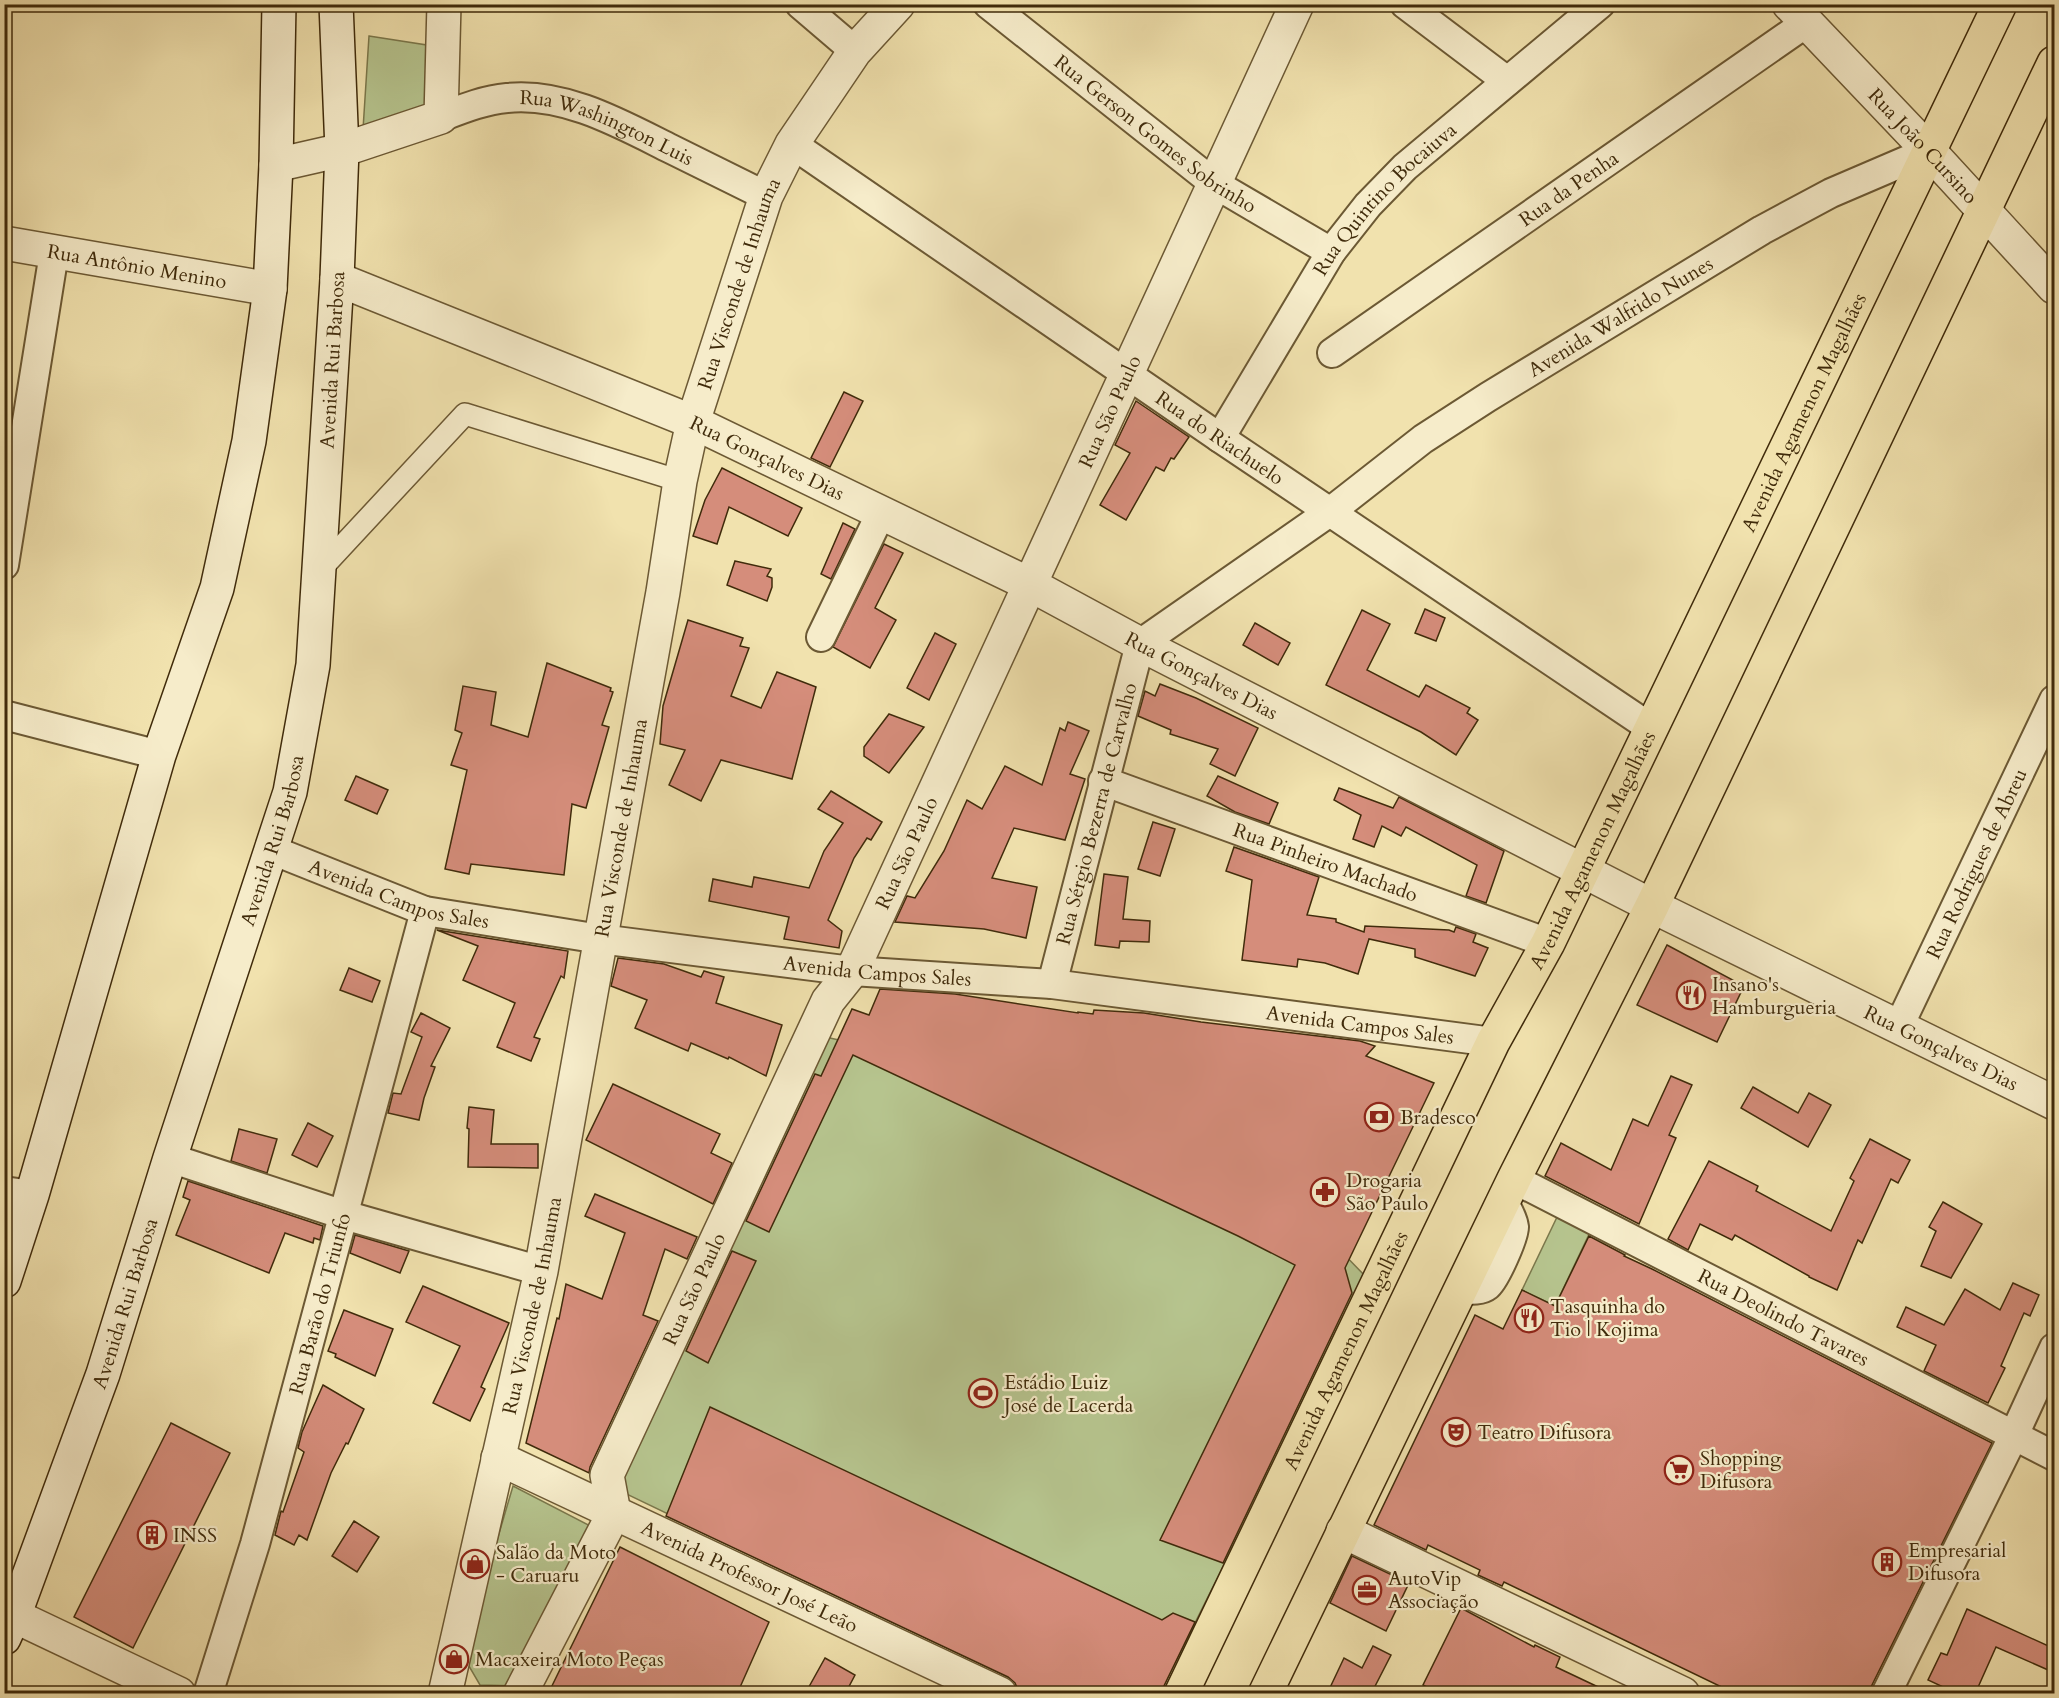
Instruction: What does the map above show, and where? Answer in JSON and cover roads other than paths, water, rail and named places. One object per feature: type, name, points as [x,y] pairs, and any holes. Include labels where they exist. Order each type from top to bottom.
[{"type":"main road","name":"Avenida Agamenon Magalhães","points":[[1181,1694],[1493,1042],[1548,943],[2001,4]]},
{"type":"main road","points":[[1265,1694],[1509,1190],[1652,906],[2055,63]]},
{"type":"street","points":[[4,1281],[18,1193],[159,754],[217,588],[249,441],[270,290],[276,165],[279,4]]},
{"type":"street","name":"Avenida Rui Barbosa","points":[[8,1622],[103,1374],[170,1158],[290,792],[313,665],[337,279],[342,150],[336,4]]},
{"type":"street","points":[[276,165],[342,150],[441,117],[444,4]]},
{"type":"street","points":[[800,4],[855,51]]},
{"type":"street","name":"Rua Visconde de Inhauma","points":[[454,1688],[498,1458],[541,1271],[663,592],[680,481],[693,422],[766,196],[792,144],[855,51],[898,4]]},
{"type":"street","name":"Rua Gerson Gomes Sobrinho","points":[[988,4],[1215,184],[1331,252]]},
{"type":"street","name":"Rua São Paulo","points":[[614,1513],[607,1475],[828,1001],[852,971],[1297,4]]},
{"type":"street","points":[[1405,4],[1507,81]]},
{"type":"street","name":"Rua Quintino Bocaiuva","points":[[1220,438],[1331,252],[1368,205],[1405,168],[1600,4]]},
{"type":"street","name":"Rua João Cursino","points":[[1797,14],[1929,151],[2055,288]]},
{"type":"street","name":"Rua da Penha","points":[[1332,353],[1797,14]]},
{"type":"street","name":"Rua Washington Luis","points":[[441,117],[480,103],[508,98],[544,99],[586,109],[766,196]]},
{"type":"street","name":"Rua do Riachuelo","points":[[792,144],[1220,438],[1651,729]]},
{"type":"street","name":"Avenida Walfrido Nunes","points":[[1140,644],[1331,512],[1423,439],[1762,230],[1831,193],[1929,151]]},
{"type":"street","name":"Rua Antônio Menino","points":[[4,243],[270,290]]},
{"type":"street","points":[[4,565],[54,253]]},
{"type":"street","name":"Rua Gonçalves Dias","points":[[337,279],[693,422],[1031,585],[1140,644],[1652,906],[2055,1103]]},
{"type":"street","points":[[319,571],[465,414],[680,481]]},
{"type":"street","points":[[821,637],[881,513]]},
{"type":"street","name":"Rua Sérgio Bezerra de Carvalho","points":[[1052,984],[1140,644]]},
{"type":"street","name":"Rua Rodrigues de Abreu","points":[[1899,1026],[2055,700]]},
{"type":"street","points":[[4,715],[159,754]]},
{"type":"street","name":"Rua Pinheiro Machado","points":[[1104,781],[1548,943]]},
{"type":"street","name":"Avenida Campos Sales","points":[[272,850],[425,911],[600,939],[852,971],[1052,984],[1493,1042]]},
{"type":"street","name":"Rua Barão do Triunfo","points":[[208,1694],[255,1545],[425,911]]},
{"type":"street","points":[[170,1158],[344,1215],[541,1271]]},
{"type":"street","name":"Rua Deolindo Tavares","points":[[1509,1190],[2055,1456]]},
{"type":"street","points":[[1886,1694],[2055,1348]]},
{"type":"street","name":"Avenida Professor José Leão","points":[[498,1458],[1000,1694]]},
{"type":"street","points":[[520,1694],[614,1513]]},
{"type":"street","points":[[1343,1531],[1683,1694]]},
{"type":"street","points":[[8,1622],[179,1694]]},
{"type":"place","name":"Insano's Hamburgueria","points":[[1691,995]]},
{"type":"place","name":"Bradesco","points":[[1379,1117]]},
{"type":"place","name":"Drogaria São Paulo","points":[[1325,1192]]},
{"type":"place","name":"Tasquinha do Tio | Kojima","points":[[1529,1318]]},
{"type":"place","name":"Estádio Luiz José de Lacerda","points":[[983,1393]]},
{"type":"place","name":"Teatro Difusora","points":[[1456,1432]]},
{"type":"place","name":"Shopping Difusora","points":[[1679,1470]]},
{"type":"place","name":"INSS","points":[[152,1535]]},
{"type":"place","name":"Empresarial Difusora","points":[[1887,1562]]},
{"type":"place","name":"Salão da Moto - Caruaru","points":[[475,1564]]},
{"type":"place","name":"AutoVip Associação","points":[[1367,1590]]},
{"type":"place","name":"Macaxeira Moto Peças","points":[[454,1659]]}]
